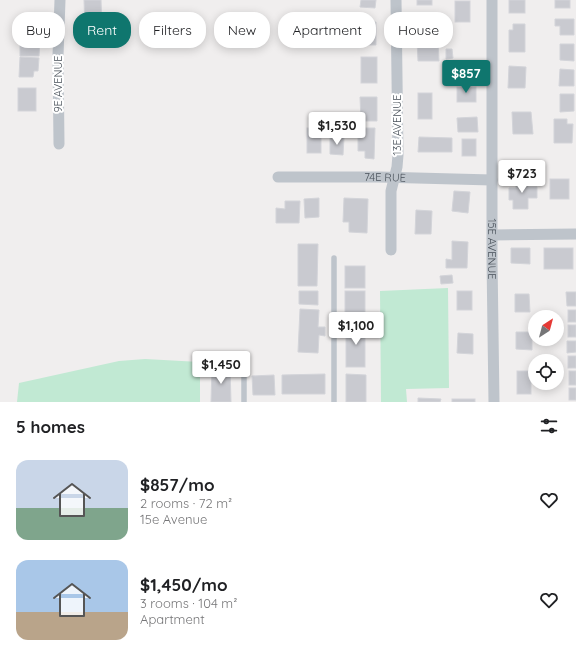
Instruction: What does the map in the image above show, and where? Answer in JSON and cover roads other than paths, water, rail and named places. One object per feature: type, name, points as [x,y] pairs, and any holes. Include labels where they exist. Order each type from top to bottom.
[{"type":"street","name":"9E AVENUE","points":[[59,144],[58,56],[60,0]]},
{"type":"street","name":"13E AVENUE","points":[[391,250],[391,191],[398,155],[396,0]]},
{"type":"street","name":"15E AVENUE","points":[[492,0],[494,402]]},
{"type":"street","name":"74E RUE","points":[[278,177],[394,177],[492,180]]},
{"type":"street","points":[[492,235],[576,234]]},
{"type":"lane","points":[[334,258],[334,402]]},
{"type":"lane","points":[[244,360],[244,402]]}]
